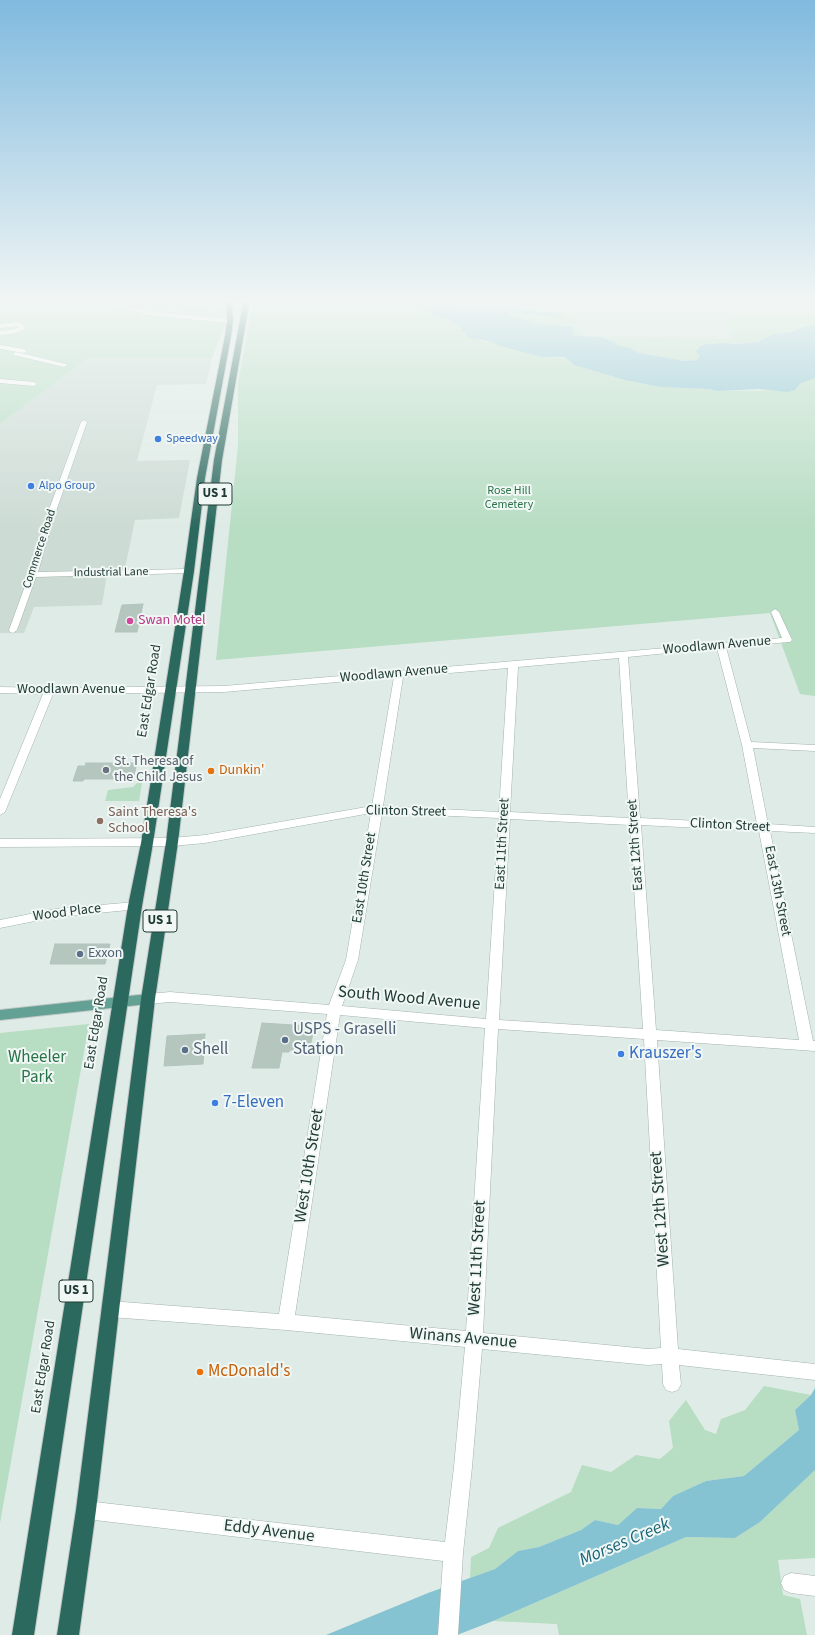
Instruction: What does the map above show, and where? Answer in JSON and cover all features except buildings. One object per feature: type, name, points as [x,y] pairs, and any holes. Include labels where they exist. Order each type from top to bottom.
[{"type":"highway","name":"East Edgar Road","points":[[23,1635],[134,906],[147,843],[189,571],[201,478],[221,375]]},
{"type":"highway","name":"US 1","points":[[68,1635],[86,1510],[148,999],[178,795],[218,460],[234,375]]},
{"type":"main road","name":"South Wood Avenue","points":[[0,1015],[148,999]]},
{"type":"street","points":[[0,381],[34,384]]},
{"type":"street","name":"Commerce Road","points":[[12,630],[33,575],[47,526],[84,422]]},
{"type":"street","name":"Industrial Lane","points":[[33,575],[189,571]]},
{"type":"street","name":"Woodlawn Avenue","points":[[0,690],[49,691],[226,689],[787,640],[775,612]]},
{"type":"street","name":"East 13th Street","points":[[721,645],[747,745],[811,1046]]},
{"type":"street","name":"East 12th Street","points":[[623,655],[650,1035]]},
{"type":"street","name":"East 11th Street","points":[[492,1024],[513,664]]},
{"type":"street","name":"East 10th Street","points":[[334,1010],[352,960],[399,673]]},
{"type":"street","points":[[0,812],[49,691]]},
{"type":"street","points":[[747,745],[815,748]]},
{"type":"street","name":"Clinton Street","points":[[0,843],[172,842],[205,838],[377,809],[815,830]]},
{"type":"street","name":"Wood Place","points":[[0,924],[55,913],[134,906]]},
{"type":"street","name":"South Wood Avenue","points":[[148,999],[170,997],[492,1024],[811,1046]]},
{"type":"street","name":"West 10th Street","points":[[286,1322],[334,1010]]},
{"type":"street","name":"West 11th Street","points":[[448,1635],[453,1553],[463,1468],[473,1340],[492,1024]]},
{"type":"street","name":"West 12th Street","points":[[650,1035],[672,1384]]},
{"type":"street","name":"Winans Avenue","points":[[110,1310],[286,1322],[648,1357],[671,1356],[812,1372]]},
{"type":"street","name":"Eddy Avenue","points":[[86,1510],[453,1553]]},
{"type":"street","points":[[791,1583],[815,1586]]},
{"type":"shaded area","points":[[65,375],[208,375],[206,384],[157,385],[137,461],[190,460],[179,518],[135,520],[124,573],[107,573],[102,605],[34,607],[24,633],[0,633],[0,424]]},
{"type":"green space","points":[[0,375],[65,375],[0,424]]},
{"type":"green space","name":"Rose Hill Cemetery","points":[[239,375],[609,375],[660,387],[709,389],[718,391],[795,390],[801,383],[815,378],[815,696],[800,694],[770,613],[216,660],[238,445],[238,383]]},
{"type":"green space","points":[[137,783],[142,783],[139,801],[105,801],[108,790],[133,787]]},
{"type":"green space","name":"Wheeler Park","points":[[89,1024],[0,1523],[0,1033]]},
{"type":"green space","points":[[764,1386],[811,1395],[795,1410],[799,1430],[744,1476],[706,1481],[673,1496],[661,1509],[637,1508],[618,1525],[595,1520],[581,1530],[539,1547],[518,1551],[495,1569],[470,1578],[471,1557],[489,1548],[498,1528],[571,1492],[582,1465],[611,1472],[636,1455],[660,1459],[673,1448],[669,1421],[686,1400],[705,1430],[716,1434],[721,1419],[745,1410]]},
{"type":"green space","points":[[815,1470],[815,1558],[778,1560],[783,1595],[800,1599],[807,1635],[559,1635],[557,1624],[493,1621],[686,1537],[735,1538],[760,1522]]},
{"type":"water","points":[[609,375],[815,375],[815,378],[801,383],[795,390],[788,392],[759,389],[718,391],[709,389],[660,387]]},
{"type":"water","name":"Morses Creek","points":[[815,1388],[815,1470],[760,1522],[735,1538],[686,1537],[493,1621],[457,1635],[326,1635],[428,1593],[495,1569],[518,1551],[539,1547],[581,1530],[595,1520],[618,1525],[637,1508],[661,1509],[673,1496],[706,1481],[744,1476],[799,1430],[795,1410],[811,1395]]},
{"type":"place","name":"Speedway","points":[[158,439]]},
{"type":"place","name":"Alpo Group","points":[[31,486]]},
{"type":"place","name":"Swan Motel","points":[[130,621]]},
{"type":"place","name":"St. Theresa of the Child Jesus","points":[[106,770]]},
{"type":"place","name":"Dunkin'","points":[[211,771]]},
{"type":"place","name":"Saint Theresa's School","points":[[100,821]]},
{"type":"place","name":"Exxon","points":[[80,954]]},
{"type":"place","name":"USPS - Graselli Station","points":[[285,1040]]},
{"type":"place","name":"Shell","points":[[185,1050]]},
{"type":"place","name":"Krauszer's","points":[[621,1054]]},
{"type":"place","name":"7-Eleven","points":[[215,1103]]},
{"type":"place","name":"McDonald's","points":[[200,1372]]}]
